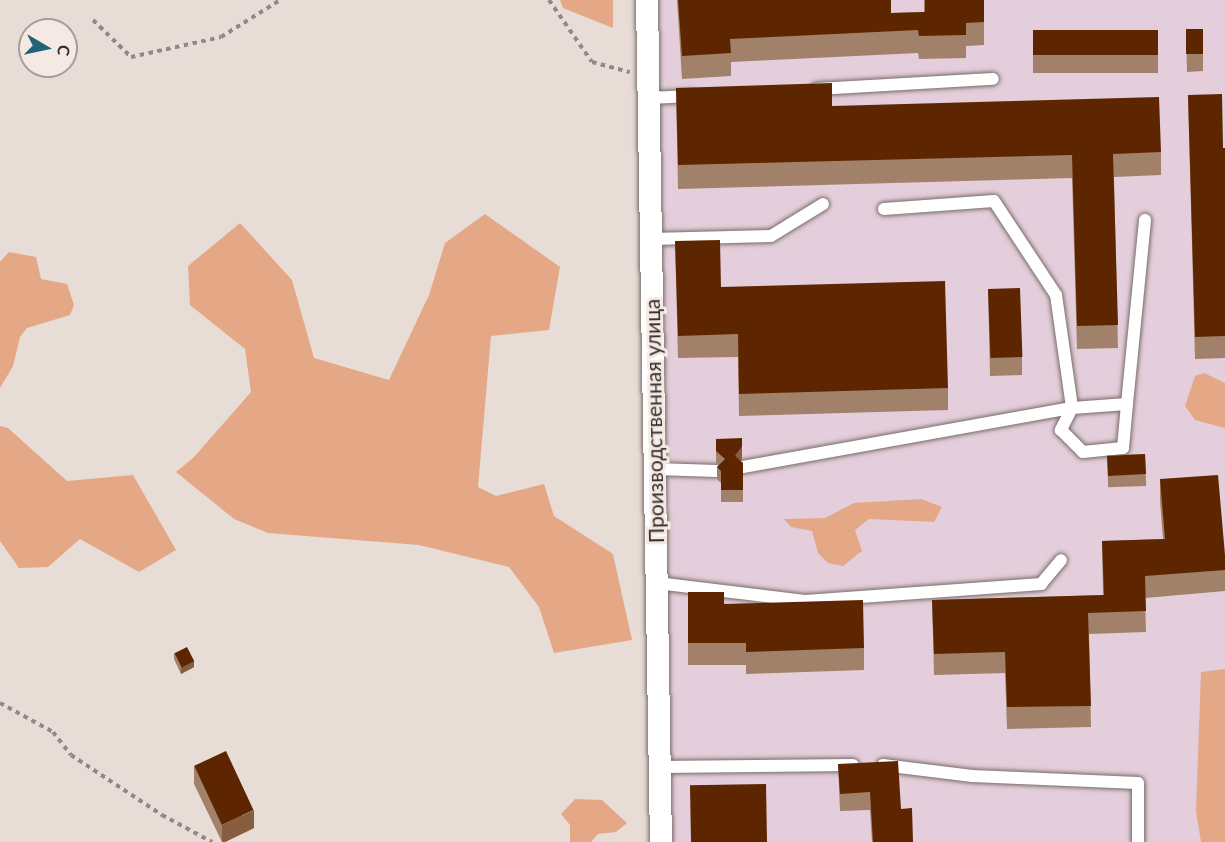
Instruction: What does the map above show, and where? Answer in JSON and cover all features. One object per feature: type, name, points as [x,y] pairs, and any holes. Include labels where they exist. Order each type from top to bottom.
[{"type":"street","name":"Производственная улица","points":[[647,0],[661,842]]},
{"type":"lane","points":[[803,89],[993,79]]},
{"type":"lane","points":[[648,87],[708,95]]},
{"type":"lane","points":[[884,209],[994,201],[1056,295],[1072,408],[1062,430],[1083,452],[1123,448],[1145,220]]},
{"type":"lane","points":[[651,239],[771,236],[823,204]]},
{"type":"lane","points":[[742,467],[1072,408],[1127,404]]},
{"type":"lane","points":[[655,469],[717,471]]},
{"type":"lane","points":[[657,583],[805,601],[1041,584],[1061,560]]},
{"type":"lane","points":[[660,767],[903,765],[972,776],[1138,783],[1138,842]]},
{"type":"path","points":[[93,20],[131,57],[221,37],[280,0]]},
{"type":"path","points":[[549,0],[591,63],[648,87]]},
{"type":"path","points":[[0,703],[53,732],[71,755],[162,815],[212,842]]},
{"type":"shaded area","points":[[560,0],[613,0],[613,28],[563,8]]},
{"type":"shaded area","points":[[658,0],[1225,0],[1225,842],[658,842]]},
{"type":"shaded area","points":[[485,214],[560,267],[549,330],[491,336],[478,487],[496,496],[544,484],[554,516],[613,554],[632,640],[554,653],[539,607],[509,567],[419,545],[268,533],[234,519],[176,472],[194,457],[251,392],[245,349],[190,305],[188,266],[240,223],[292,280],[314,358],[389,380],[429,295],[445,243]]},
{"type":"shaded area","points":[[9,252],[36,257],[41,279],[67,284],[74,305],[70,315],[27,328],[20,337],[13,366],[0,388],[0,262]]},
{"type":"shaded area","points":[[1204,373],[1225,383],[1225,428],[1195,420],[1185,406],[1195,376]]},
{"type":"shaded area","points":[[0,426],[8,428],[67,481],[133,475],[176,550],[139,572],[80,539],[48,567],[19,568],[0,541]]},
{"type":"shaded area","points":[[921,499],[942,507],[934,522],[869,519],[855,530],[862,551],[843,566],[828,563],[818,553],[812,531],[791,527],[784,519],[825,518],[854,503]]},
{"type":"shaded area","points":[[1225,669],[1225,842],[1201,842],[1196,811],[1201,672]]},
{"type":"shaded area","points":[[575,799],[602,800],[627,823],[616,832],[598,834],[591,842],[570,842],[570,825],[561,814]]},
{"type":"building","points":[[678,0],[891,0],[891,13],[925,12],[925,0],[984,0],[984,22],[966,23],[966,35],[919,36],[918,30],[730,39],[731,53],[682,56]]},
{"type":"building","points":[[1186,29],[1203,29],[1203,54],[1186,54]]},
{"type":"building","points":[[1033,30],[1158,30],[1158,55],[1033,55]]},
{"type":"building","points":[[832,83],[832,106],[1159,97],[1161,152],[1113,154],[1118,325],[1077,326],[1072,155],[678,165],[676,88]]},
{"type":"building","points":[[1222,94],[1223,148],[1225,148],[1225,336],[1195,337],[1188,95]]},
{"type":"building","points":[[720,240],[721,287],[945,281],[948,388],[739,394],[738,334],[678,336],[675,241]]},
{"type":"building","points":[[1020,288],[1022,357],[990,358],[988,289]]},
{"type":"building","points":[[742,438],[742,447],[735,456],[743,463],[743,490],[721,490],[721,471],[717,467],[725,459],[716,451],[716,439]]},
{"type":"building","points":[[1145,454],[1146,474],[1108,476],[1107,456]]},
{"type":"building","points":[[1218,475],[1225,570],[1145,576],[1146,611],[1088,613],[1091,706],[1007,707],[1005,652],[934,654],[932,600],[1104,595],[1102,541],[1165,539],[1160,479]]},
{"type":"building","points":[[688,592],[724,592],[724,604],[863,600],[864,648],[746,652],[746,643],[688,643]]},
{"type":"building","points":[[187,647],[194,661],[182,668],[175,653]]},
{"type":"building","points":[[226,751],[253,810],[222,825],[194,766]]},
{"type":"building","points":[[898,761],[901,809],[912,808],[913,842],[873,842],[870,792],[840,794],[838,764]]},
{"type":"building","points":[[766,784],[767,842],[691,842],[690,785]]}]
